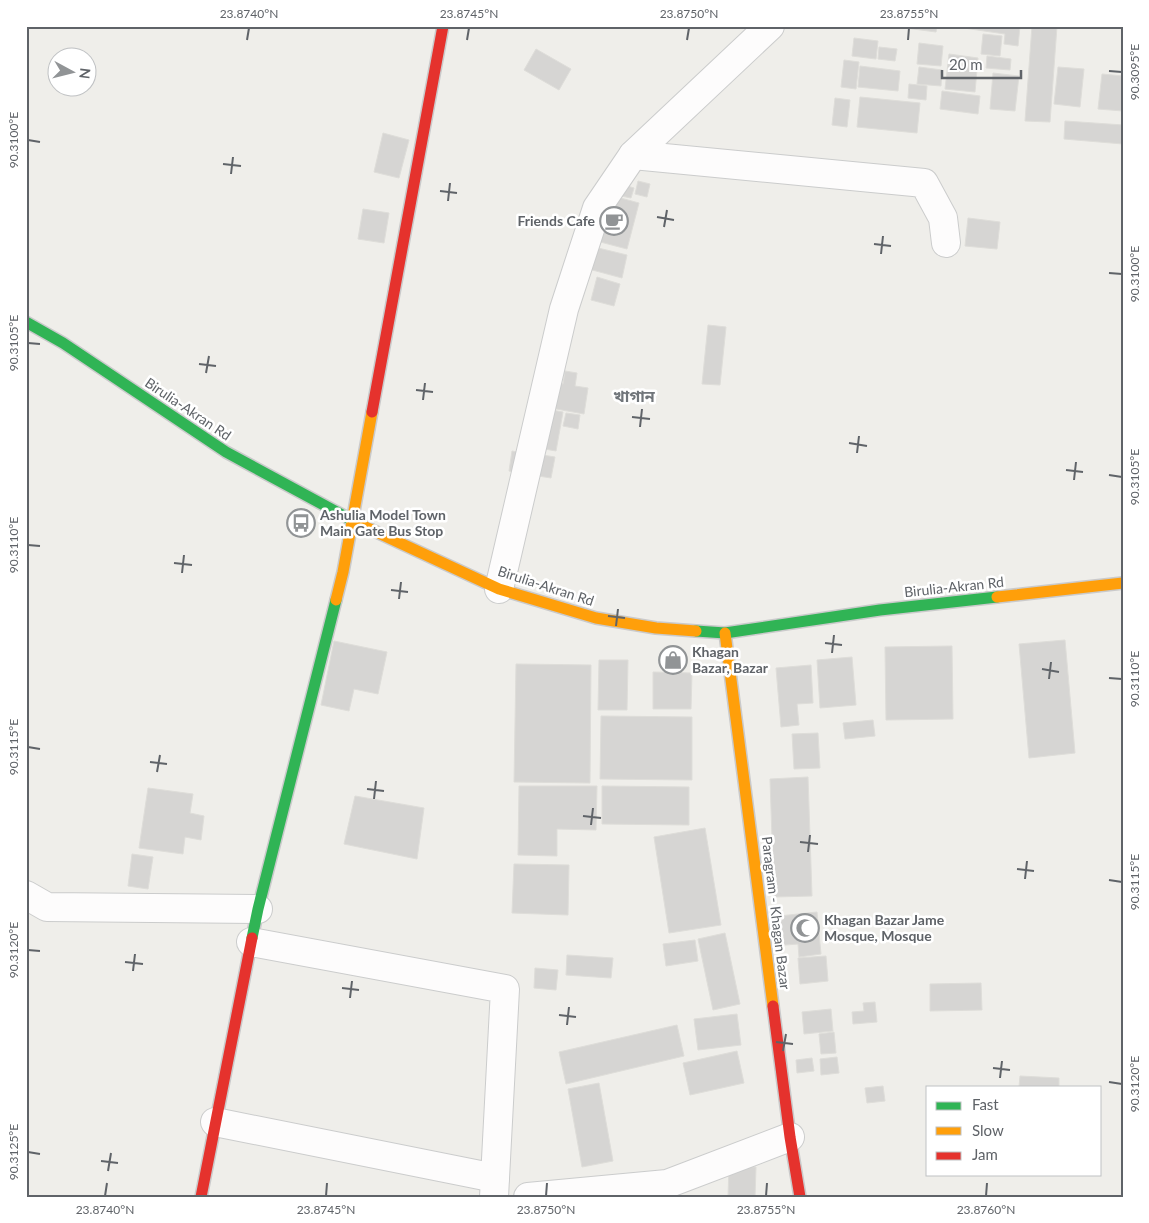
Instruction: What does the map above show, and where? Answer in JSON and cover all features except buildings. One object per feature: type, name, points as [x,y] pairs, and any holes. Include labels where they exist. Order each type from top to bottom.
[{"type":"main road","points":[[202,1197],[215,1122],[258,909],[343,572],[442,26]]},
{"type":"main road","name":"Birulia-Akran Rd","points":[[26,322],[63,343],[226,452],[353,521],[500,589],[596,618],[656,628],[725,633],[880,610],[1123,583]]},
{"type":"main road","name":"Paragram - Khagan Bazar","points":[[725,633],[790,1137],[800,1197]]},
{"type":"street","points":[[500,589],[564,309],[597,208],[633,155],[770,26]]},
{"type":"street","points":[[633,155],[924,182],[942,218],[946,243]]},
{"type":"street","points":[[33,907],[258,909]]},
{"type":"street","points":[[215,1122],[495,1187],[505,989],[252,942]]},
{"type":"street","points":[[528,1197],[653,1191],[790,1137]]},
{"type":"traffic: fast","points":[[26,322],[63,343],[226,452],[357,523]]},
{"type":"traffic: fast","points":[[696,631],[725,633],[880,610],[997,597]]},
{"type":"traffic: fast","points":[[252,938],[336,600]]},
{"type":"traffic: slow","points":[[336,600],[343,572],[372,412]]},
{"type":"traffic: slow","points":[[357,523],[499,589],[596,618],[656,628],[696,631]]},
{"type":"traffic: slow","points":[[997,597],[1123,583]]},
{"type":"traffic: slow","points":[[725,633],[773,1006]]},
{"type":"traffic: jam","points":[[372,412],[443,26]]},
{"type":"traffic: jam","points":[[201,1197],[252,938]]},
{"type":"traffic: jam","points":[[773,1006],[790,1137],[800,1197]]},
{"type":"place","name":"Friends Cafe","points":[[614,221]]},
{"type":"place","name":"Ashulia Model Town Main Gate Bus Stop","points":[[301,523]]},
{"type":"place","name":"Khagan Bazar, Bazar","points":[[673,660]]},
{"type":"place","name":"Khagan Bazar Jame Mosque, Mosque","points":[[805,928]]},
{"type":"district","name":"খাগান","points":[[634,396]]}]
